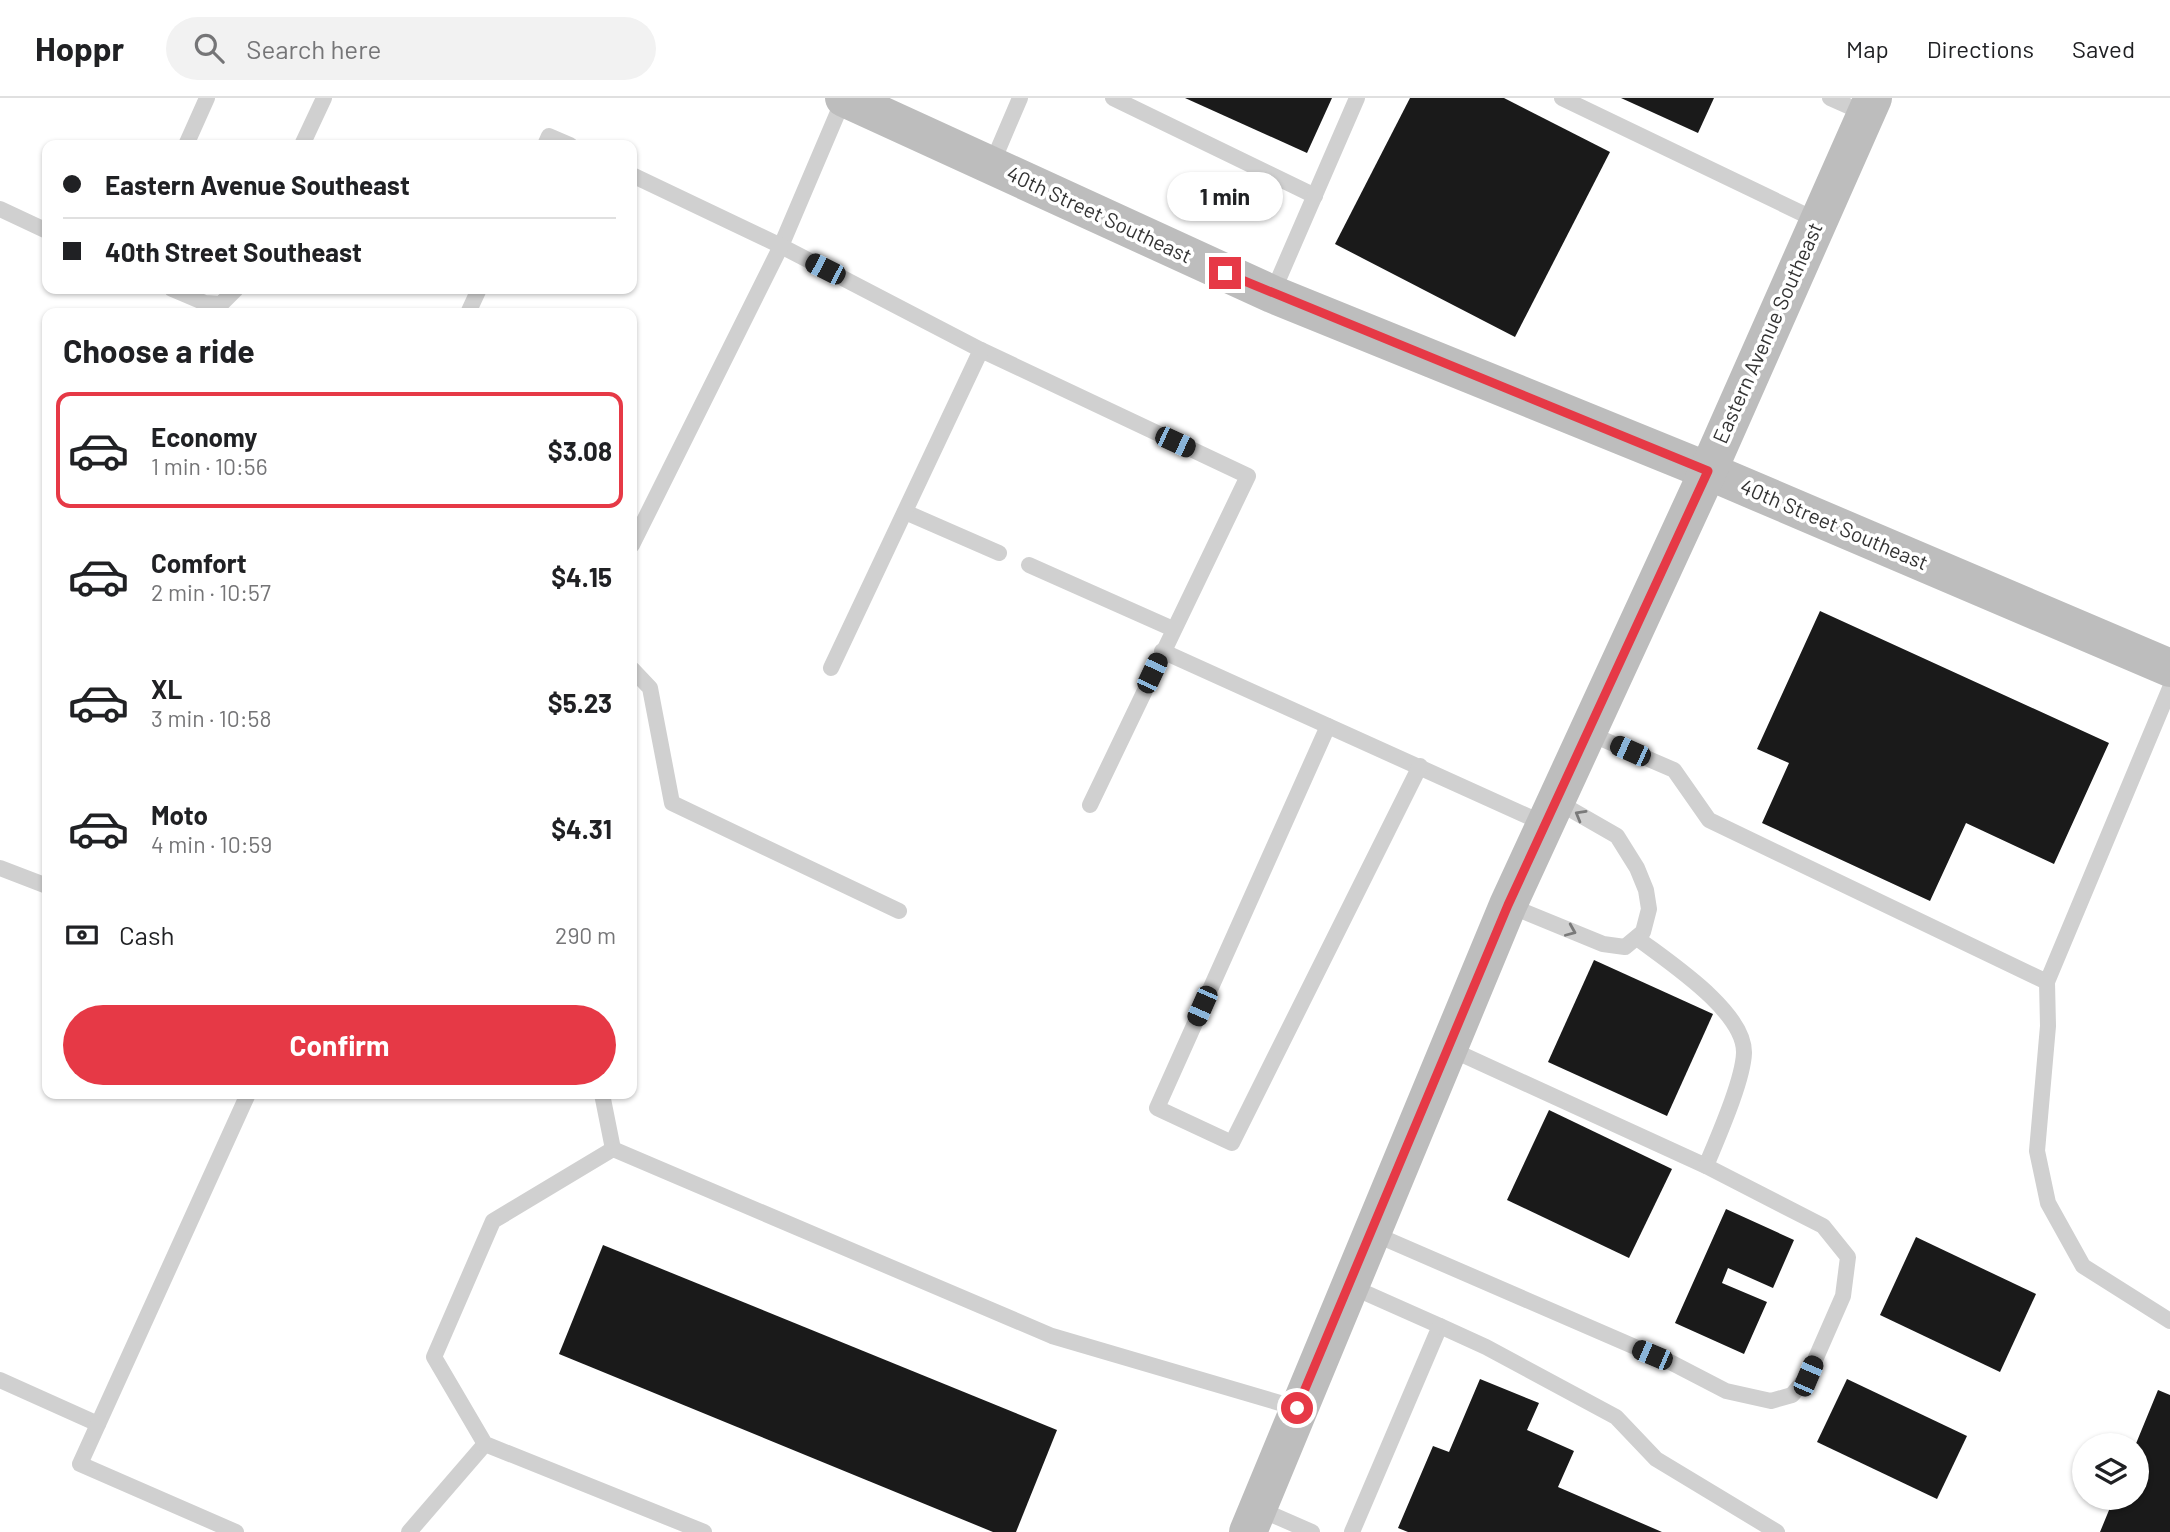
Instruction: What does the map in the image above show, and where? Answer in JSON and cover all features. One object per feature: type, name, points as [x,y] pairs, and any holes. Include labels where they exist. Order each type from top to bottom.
[{"type":"main road","name":"40th Street Southeast","points":[[844,98],[1272,294],[1708,471],[2170,668]]},
{"type":"main road","name":"Eastern Avenue Southeast","points":[[1252,1520],[1508,905],[1708,471],[1869,106]]},
{"type":"lane","points":[[188,140],[207,98]]},
{"type":"lane","points":[[304,140],[324,98]]},
{"type":"lane","points":[[637,535],[781,246],[844,98]]},
{"type":"lane","points":[[991,166],[1020,98]]},
{"type":"lane","points":[[1114,98],[1315,195]]},
{"type":"lane","points":[[1272,294],[1357,98]]},
{"type":"lane","points":[[1562,98],[1818,221]]},
{"type":"lane","points":[[1830,98],[1869,106]]},
{"type":"lane","points":[[637,177],[781,246],[981,350],[1248,476],[1090,805]]},
{"type":"lane","points":[[0,209],[42,229]]},
{"type":"lane","points":[[184,294],[205,303],[221,304],[231,294]]},
{"type":"lane","points":[[831,668],[981,350]]},
{"type":"lane","points":[[905,512],[999,553]]},
{"type":"lane","points":[[1029,565],[1173,629]]},
{"type":"lane","points":[[1162,651],[1420,766],[1617,836],[1637,869],[1646,890],[1649,909],[1643,932],[1625,947],[1603,944],[1508,905]]},
{"type":"lane","points":[[637,674],[650,688],[672,803],[899,911]]},
{"type":"lane","points":[[2170,688],[2047,982],[2048,1026],[2037,1151],[2048,1203],[2083,1266],[2170,1321]]},
{"type":"lane","points":[[1328,726],[1157,1108],[1232,1143],[1420,766]]},
{"type":"lane","points":[[1586,732],[1674,770],[1709,820],[2047,982]]},
{"type":"lane","points":[[0,869],[42,884]]},
{"type":"lane","points":[[1637,938],[1699,986],[1731,1017],[1744,1052],[1726,1120],[1706,1166]]},
{"type":"lane","points":[[1370,1232],[1672,1363],[1726,1391],[1771,1401],[1792,1395],[1808,1376],[1843,1296],[1848,1257],[1823,1226],[1706,1166],[1447,1047]]},
{"type":"lane","points":[[236,1532],[80,1464],[246,1099]]},
{"type":"lane","points":[[603,1099],[613,1149]]},
{"type":"lane","points":[[613,1149],[1052,1336],[1297,1408]]},
{"type":"lane","points":[[613,1149],[493,1221],[434,1357],[485,1444],[704,1532]]},
{"type":"lane","points":[[1348,1285],[1486,1347],[1616,1417],[1656,1458],[1777,1532]]},
{"type":"lane","points":[[1352,1532],[1440,1326]]},
{"type":"lane","points":[[0,1380],[98,1424]]},
{"type":"lane","points":[[409,1532],[485,1444]]},
{"type":"lane","points":[[1252,1520],[1312,1532]]},
{"type":"building","points":[[1185,98],[1332,98],[1307,153]]},
{"type":"building","points":[[1410,98],[1504,98],[1610,152],[1515,337],[1335,244]]},
{"type":"building","points":[[1621,98],[1714,98],[1698,133]]},
{"type":"building","points":[[1820,611],[2109,743],[2054,864],[1966,823],[1930,901],[1762,823],[1789,763],[1757,749]]},
{"type":"building","points":[[1594,960],[1713,1014],[1667,1116],[1548,1062]]},
{"type":"building","points":[[1549,1110],[1672,1169],[1629,1258],[1507,1200]]},
{"type":"building","points":[[1726,1209],[1794,1240],[1773,1288],[1728,1268],[1722,1283],[1767,1302],[1744,1354],[1675,1323]]},
{"type":"building","points":[[1916,1237],[2036,1294],[2000,1372],[1880,1315]]},
{"type":"building","points":[[603,1245],[1057,1430],[1016,1532],[993,1532],[559,1354]]},
{"type":"building","points":[[1480,1379],[1539,1403],[1527,1430],[1574,1451],[1558,1487],[1662,1532],[1408,1532],[1398,1528],[1433,1446],[1449,1452]]},
{"type":"building","points":[[1847,1379],[1967,1436],[1937,1499],[1817,1442]]},
{"type":"building","points":[[2158,1390],[2170,1395],[2170,1532],[2100,1532],[2109,1510],[2149,1510],[2149,1433],[2140,1433]]},
{"type":"route","points":[[1225,273],[1708,471],[1508,905],[1297,1408]]}]
